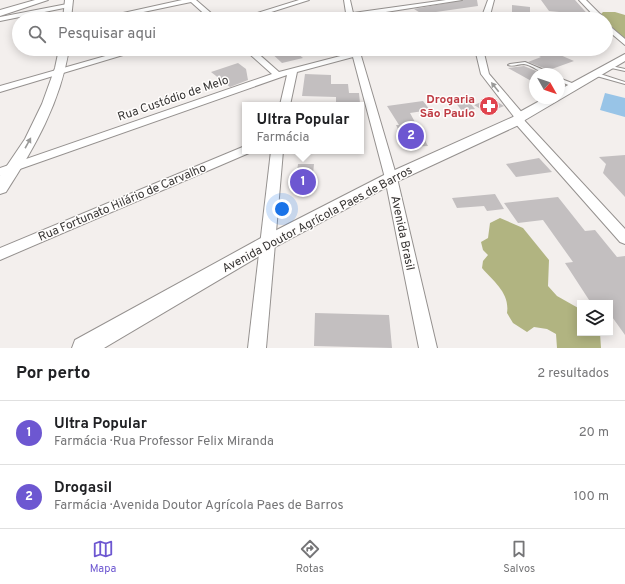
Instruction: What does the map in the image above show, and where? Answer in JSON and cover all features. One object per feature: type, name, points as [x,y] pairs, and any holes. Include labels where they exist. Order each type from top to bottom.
[{"type":"street","points":[[0,13],[20,3],[44,0]]},
{"type":"street","points":[[134,12],[192,0],[206,12]]},
{"type":"street","points":[[266,12],[306,0]]},
{"type":"street","points":[[347,0],[349,12]]},
{"type":"street","points":[[382,12],[459,0]]},
{"type":"street","points":[[487,12],[491,0]]},
{"type":"street","points":[[582,0],[594,12]]},
{"type":"street","points":[[0,19],[20,3]]},
{"type":"street","points":[[30,12],[68,3]]},
{"type":"street","points":[[0,19],[12,16]]},
{"type":"street","points":[[613,32],[625,43]]},
{"type":"street","points":[[0,188],[15,167],[48,108],[61,72],[63,56]]},
{"type":"street","points":[[0,89],[116,56]]},
{"type":"street","points":[[256,56],[278,75]]},
{"type":"street","name":"Rua Custódio de Melo","points":[[0,172],[278,75],[340,56]]},
{"type":"street","name":"Avenida Brasil","points":[[358,56],[391,178],[428,348]]},
{"type":"street","points":[[481,56],[485,74],[519,118],[625,238]]},
{"type":"street","points":[[565,92],[625,57]]},
{"type":"street","points":[[287,102],[293,70]]},
{"type":"street","name":"Avenida Doutor Agrícola Paes de Barros","points":[[85,348],[266,243],[391,178],[519,118],[544,104]]},
{"type":"street","name":"Rua Fortunato Hilário de Carvalho","points":[[0,254],[242,151]]},
{"type":"street","points":[[257,348],[266,243],[278,154]]},
{"type":"lane","points":[[510,66],[525,63],[536,68]]},
{"type":"lane","points":[[609,66],[625,70]]},
{"type":"lane","points":[[595,74],[625,82]]},
{"type":"lane","points":[[565,81],[575,86]]},
{"type":"green space","points":[[613,12],[625,15],[625,39],[621,37],[613,28]]},
{"type":"green space","points":[[500,218],[523,228],[549,260],[548,286],[557,296],[577,307],[577,336],[600,336],[601,348],[557,348],[556,334],[547,329],[534,327],[527,332],[513,323],[507,313],[504,294],[482,268],[483,261],[488,255],[483,250],[481,242],[488,238],[490,223]]},
{"type":"water","points":[[605,93],[625,98],[625,117],[600,110]]},
{"type":"building","points":[[463,0],[477,0],[478,6],[436,12],[419,12],[414,9]]},
{"type":"building","points":[[541,0],[575,0],[586,12],[559,12],[549,11]]},
{"type":"building","points":[[512,5],[530,7],[530,12],[512,12]]},
{"type":"building","points":[[274,56],[301,56],[303,58],[282,63]]},
{"type":"building","points":[[539,56],[562,56],[574,61],[555,68],[544,68],[528,62],[541,57]]},
{"type":"building","points":[[238,63],[246,69],[248,80],[230,87],[211,72]]},
{"type":"building","points":[[524,66],[529,68],[529,80],[508,68]]},
{"type":"building","points":[[305,74],[331,75],[331,84],[348,84],[349,93],[359,93],[360,102],[336,102],[336,97],[302,96]]},
{"type":"building","points":[[465,97],[475,109],[462,111],[452,98]]},
{"type":"building","name":"Drogaria São Paulo","points":[[491,98],[504,106],[487,113],[474,105]]},
{"type":"building","points":[[423,101],[430,110],[410,113],[428,146],[407,147],[396,125],[399,125],[387,106]]},
{"type":"building","points":[[625,155],[625,197],[603,173],[606,164],[599,157]]},
{"type":"building","points":[[539,158],[552,172],[516,177],[506,164]]},
{"type":"building","points":[[298,164],[314,164],[311,194],[292,193],[295,170],[297,171]]},
{"type":"building","points":[[495,194],[504,209],[487,211],[484,206],[457,208],[452,198]]},
{"type":"building","points":[[558,197],[585,231],[595,230],[617,257],[625,256],[625,335],[613,318],[613,300],[589,300],[565,263],[573,262],[543,220],[518,223],[504,203]]},
{"type":"building","points":[[315,313],[389,315],[392,348],[314,346]]},
{"type":"place","name":"Drogaria São Paulo","points":[[489,106]]},
{"type":"place","name":"Drogasil","points":[[411,136]]},
{"type":"place","name":"Ultra Popular","points":[[303,182]]}]
